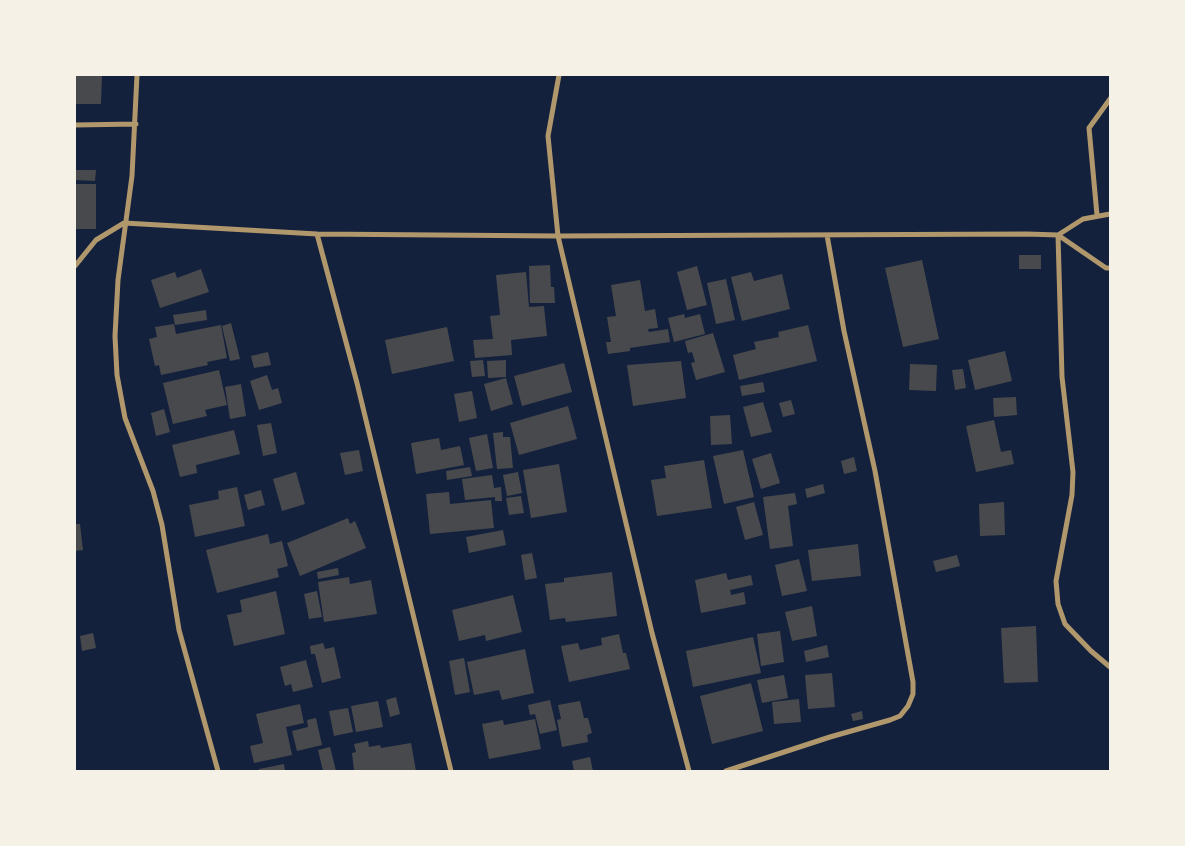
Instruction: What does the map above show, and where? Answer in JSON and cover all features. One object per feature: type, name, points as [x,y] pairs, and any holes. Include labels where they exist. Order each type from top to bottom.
[{"type":"street","points":[[137,75],[132,176],[124,223],[115,336],[118,375],[125,418],[153,491],[162,526],[179,630],[218,771]]},
{"type":"street","points":[[558,75],[548,136],[558,236],[652,633],[688,771]]},
{"type":"street","points":[[1097,215],[1089,128],[1110,99]]},
{"type":"street","points":[[75,125],[136,124]]},
{"type":"street","points":[[75,266],[96,240],[124,223],[317,234],[558,236],[1058,235],[1083,219],[1110,214]]},
{"type":"street","points":[[317,234],[357,382],[451,771]]},
{"type":"street","points":[[726,771],[900,716],[908,706],[913,694],[913,682],[875,470],[844,330],[827,235]]},
{"type":"street","points":[[1058,235],[1106,268],[1110,268]]},
{"type":"street","points":[[1058,235],[1062,378],[1073,472],[1072,495],[1056,581],[1058,604],[1065,624],[1091,651],[1110,666]]},
{"type":"building","points":[[75,75],[102,75],[101,104],[75,104]]},
{"type":"building","points":[[75,170],[96,170],[95,181],[75,180]]},
{"type":"building","points":[[75,184],[96,184],[96,229],[75,229]]},
{"type":"building","points":[[1019,255],[1041,255],[1041,269],[1019,269]]},
{"type":"building","points":[[922,260],[939,339],[903,347],[885,268]]},
{"type":"building","points":[[550,265],[551,287],[554,287],[555,303],[530,303],[529,266]]},
{"type":"building","points":[[697,266],[707,305],[687,310],[677,272]]},
{"type":"building","points":[[201,269],[209,292],[160,308],[151,280],[175,272],[177,278]]},
{"type":"building","points":[[526,272],[529,307],[544,306],[547,336],[511,340],[512,355],[475,358],[473,340],[493,339],[490,316],[500,315],[496,275]]},
{"type":"building","points":[[751,272],[754,281],[782,274],[790,309],[742,321],[731,277]]},
{"type":"building","points":[[726,279],[735,320],[716,324],[707,283]]},
{"type":"building","points":[[640,280],[645,311],[655,309],[658,328],[648,329],[649,332],[668,329],[670,342],[630,348],[630,351],[608,354],[606,342],[611,342],[607,317],[616,316],[611,285]]},
{"type":"building","points":[[206,310],[207,320],[175,325],[173,315]]},
{"type":"building","points":[[684,314],[685,318],[700,314],[705,334],[674,342],[668,318]]},
{"type":"building","points":[[231,323],[240,359],[230,361],[222,326]]},
{"type":"building","points":[[174,324],[176,334],[221,325],[227,358],[207,362],[208,365],[161,375],[159,365],[155,366],[149,339],[157,337],[155,327]]},
{"type":"building","points":[[808,325],[817,361],[739,380],[733,355],[756,349],[754,342],[779,337],[778,332]]},
{"type":"building","points":[[447,327],[454,361],[392,374],[385,340]]},
{"type":"building","points":[[713,333],[725,372],[696,380],[691,363],[695,362],[692,352],[688,353],[685,341]]},
{"type":"building","points":[[1005,351],[1012,381],[975,390],[968,360]]},
{"type":"building","points":[[268,352],[271,365],[254,368],[251,356]]},
{"type":"building","points":[[483,360],[485,376],[472,377],[470,361]]},
{"type":"building","points":[[506,360],[506,377],[488,378],[487,361]]},
{"type":"building","points":[[681,361],[686,398],[633,406],[627,365]]},
{"type":"building","points":[[564,363],[572,392],[522,406],[514,376]]},
{"type":"building","points":[[910,364],[937,365],[936,391],[909,390]]},
{"type":"building","points":[[963,369],[966,388],[955,390],[952,370]]},
{"type":"building","points":[[219,370],[227,405],[205,410],[207,416],[173,424],[163,383]]},
{"type":"building","points":[[267,375],[272,390],[278,388],[282,403],[259,410],[250,381]]},
{"type":"building","points":[[506,378],[513,404],[491,411],[484,384]]},
{"type":"building","points":[[763,382],[765,392],[742,396],[740,386]]},
{"type":"building","points":[[241,384],[246,416],[230,419],[225,387]]},
{"type":"building","points":[[472,391],[477,418],[459,422],[454,394]]},
{"type":"building","points":[[1016,397],[1017,415],[994,417],[993,398]]},
{"type":"building","points":[[791,400],[795,414],[783,417],[779,403]]},
{"type":"building","points":[[763,402],[772,432],[751,437],[743,407]]},
{"type":"building","points":[[568,406],[577,439],[519,455],[510,423]]},
{"type":"building","points":[[164,409],[170,432],[156,436],[151,413]]},
{"type":"building","points":[[730,415],[732,444],[711,445],[710,416]]},
{"type":"building","points":[[994,420],[1001,452],[1011,450],[1014,464],[976,472],[966,426]]},
{"type":"building","points":[[271,423],[277,453],[263,456],[257,425]]},
{"type":"building","points":[[234,430],[240,454],[196,465],[197,473],[180,477],[172,445]]},
{"type":"building","points":[[503,432],[503,437],[510,437],[513,468],[497,469],[493,433]]},
{"type":"building","points":[[487,434],[493,468],[476,471],[469,438]]},
{"type":"building","points":[[439,438],[441,450],[460,446],[464,465],[416,474],[411,443]]},
{"type":"building","points":[[359,450],[363,471],[345,475],[340,453]]},
{"type":"building","points":[[743,450],[754,497],[724,504],[713,456]]},
{"type":"building","points":[[771,453],[780,483],[761,489],[752,459]]},
{"type":"building","points":[[854,457],[857,471],[844,474],[841,461]]},
{"type":"building","points":[[704,460],[712,508],[657,516],[651,480],[666,478],[664,466]]},
{"type":"building","points":[[559,464],[567,512],[531,518],[523,470]]},
{"type":"building","points":[[470,467],[472,476],[447,480],[446,471]]},
{"type":"building","points":[[296,472],[305,504],[282,511],[273,479]]},
{"type":"building","points":[[518,472],[522,493],[507,496],[503,475]]},
{"type":"building","points":[[492,475],[494,488],[501,487],[502,501],[495,501],[495,497],[465,500],[462,479]]},
{"type":"building","points":[[823,484],[825,493],[807,498],[805,489]]},
{"type":"building","points":[[237,487],[245,526],[195,537],[189,505],[219,499],[218,491]]},
{"type":"building","points":[[261,490],[265,505],[248,510],[244,495]]},
{"type":"building","points":[[449,492],[450,504],[491,500],[494,528],[430,534],[426,494]]},
{"type":"building","points":[[795,493],[797,504],[788,506],[793,546],[770,549],[763,497]]},
{"type":"building","points":[[521,496],[524,513],[509,515],[506,498]]},
{"type":"building","points":[[754,502],[763,535],[745,540],[736,507]]},
{"type":"building","points":[[1004,502],[1005,535],[980,536],[979,504]]},
{"type":"building","points":[[348,518],[350,524],[355,521],[366,548],[300,576],[287,543]]},
{"type":"building","points":[[75,524],[80,524],[83,550],[75,551]]},
{"type":"building","points":[[503,530],[506,545],[469,553],[466,537]]},
{"type":"building","points":[[268,534],[270,544],[282,541],[288,566],[277,569],[279,577],[217,593],[206,550]]},
{"type":"building","points":[[858,544],[861,576],[812,581],[808,550]]},
{"type":"building","points":[[532,553],[537,578],[525,580],[521,555]]},
{"type":"building","points":[[957,555],[960,566],[936,572],[933,561]]},
{"type":"building","points":[[799,559],[807,591],[782,596],[775,565]]},
{"type":"building","points":[[338,568],[339,575],[318,579],[317,572]]},
{"type":"building","points":[[612,572],[617,616],[566,622],[565,618],[550,620],[545,584],[564,582],[564,578]]},
{"type":"building","points":[[726,573],[728,580],[751,575],[753,585],[730,590],[731,595],[744,592],[746,604],[701,613],[695,580]]},
{"type":"building","points":[[349,577],[350,584],[371,580],[377,614],[324,622],[318,582]]},
{"type":"building","points":[[276,591],[285,634],[234,646],[227,615],[242,612],[240,600]]},
{"type":"building","points":[[317,591],[322,617],[309,619],[304,594]]},
{"type":"building","points":[[513,595],[522,632],[486,641],[485,635],[459,641],[452,610]]},
{"type":"building","points":[[812,606],[817,636],[792,641],[785,612]]},
{"type":"building","points":[[1036,626],[1038,682],[1004,683],[1001,628]]},
{"type":"building","points":[[780,631],[784,662],[761,666],[757,634]]},
{"type":"building","points":[[93,633],[96,648],[82,651],[80,636]]},
{"type":"building","points":[[619,634],[623,653],[626,653],[630,669],[569,682],[561,646],[578,643],[580,650],[602,645],[601,638]]},
{"type":"building","points":[[753,637],[761,673],[693,687],[686,651]]},
{"type":"building","points":[[323,643],[325,649],[334,647],[341,678],[322,683],[315,654],[311,654],[310,646]]},
{"type":"building","points":[[827,645],[829,657],[806,662],[804,651]]},
{"type":"building","points":[[525,649],[534,693],[502,700],[499,690],[474,695],[467,662]]},
{"type":"building","points":[[464,658],[470,692],[455,695],[449,661]]},
{"type":"building","points":[[306,660],[313,687],[293,692],[291,684],[285,686],[280,667]]},
{"type":"building","points":[[832,673],[835,707],[808,709],[805,675]]},
{"type":"building","points":[[784,675],[788,698],[762,703],[757,680]]},
{"type":"building","points":[[751,683],[763,731],[712,744],[700,696]]},
{"type":"building","points":[[396,697],[400,714],[390,717],[386,700]]},
{"type":"building","points":[[799,699],[801,722],[774,724],[772,702]]},
{"type":"building","points":[[550,700],[557,730],[540,734],[535,714],[530,715],[528,705]]},
{"type":"building","points":[[378,701],[383,727],[356,732],[351,706]]},
{"type":"building","points":[[580,701],[584,718],[588,718],[592,733],[587,735],[588,742],[562,747],[557,720],[561,719],[558,705]]},
{"type":"building","points":[[300,704],[304,723],[286,727],[292,755],[254,763],[250,746],[263,743],[256,714]]},
{"type":"building","points":[[348,708],[353,732],[334,736],[329,711]]},
{"type":"building","points":[[862,711],[863,719],[853,721],[851,714]]},
{"type":"building","points":[[316,718],[322,745],[297,751],[292,731],[308,727],[307,720]]},
{"type":"building","points":[[535,719],[541,749],[489,759],[482,724],[503,720],[504,725]]},
{"type":"building","points":[[368,741],[369,747],[380,745],[381,748],[411,743],[416,771],[354,771],[352,753],[356,752],[354,744]]},
{"type":"building","points":[[330,747],[336,771],[323,771],[318,750]]},
{"type":"building","points":[[590,757],[593,771],[574,771],[572,761]]},
{"type":"building","points":[[284,764],[285,771],[259,771],[259,769]]}]
